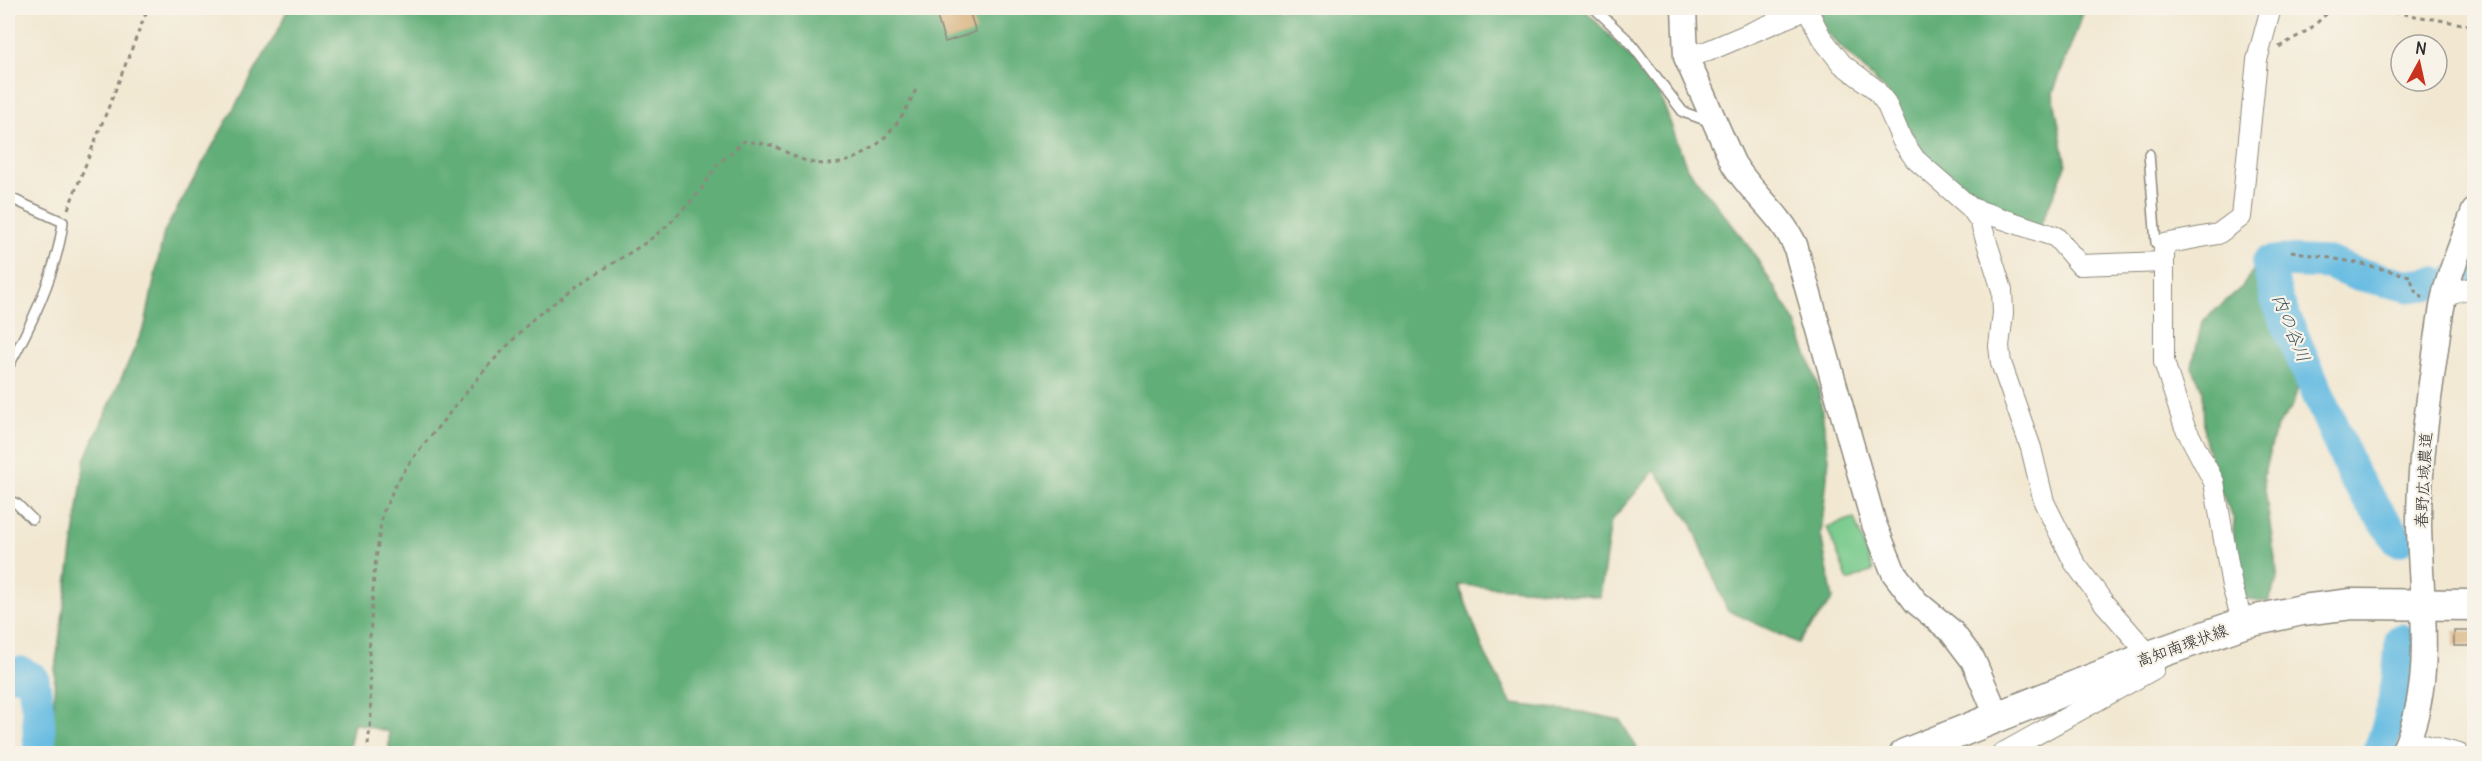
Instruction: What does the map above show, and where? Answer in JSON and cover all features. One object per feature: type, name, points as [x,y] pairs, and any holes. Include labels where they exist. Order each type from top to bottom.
[{"type":"main road","name":"高知南環状線","points":[[1905,753],[2243,623],[2302,610],[2352,604],[2475,605]]},
{"type":"street","points":[[1684,8],[1686,57],[1716,124],[1742,178],[1785,225],[1795,245],[1874,524],[1894,573],[1916,602],[1950,631],[1973,660],[1998,718]]},
{"type":"street","points":[[1971,208],[2056,237],[2080,265],[2164,253],[2218,234],[2241,217],[2257,60],[2271,8]]},
{"type":"street","points":[[1686,57],[1708,51],[1807,9],[1821,37],[1842,64],[1875,89],[1886,103],[1902,140],[1915,159],[1971,208],[1980,221],[2002,290],[2003,313],[1999,346],[2001,363],[2031,448],[2044,502],[2074,562],[2104,603],[2150,657],[2154,669],[2001,753]]},
{"type":"street","name":"春野広域農道","points":[[2405,747],[2420,697],[2425,632],[2419,523],[2422,460],[2445,295],[2456,256],[2475,211]]},
{"type":"street","points":[[2164,253],[2164,362],[2184,425],[2214,482],[2232,585],[2243,623]]},
{"type":"street","points":[[2445,295],[2475,287]]},
{"type":"street","points":[[2405,747],[2460,753]]},
{"type":"lane","points":[[1594,8],[1629,42],[1683,112],[1716,124]]},
{"type":"lane","points":[[2149,154],[2156,243],[2164,253]]},
{"type":"lane","points":[[8,197],[63,222],[61,242],[43,292],[24,338],[8,367]]},
{"type":"lane","points":[[8,500],[17,504],[32,519]]},
{"type":"path","points":[[63,222],[148,8]]},
{"type":"path","points":[[2257,60],[2310,29],[2333,8]]},
{"type":"path","points":[[2368,8],[2475,26]]},
{"type":"path","points":[[367,753],[371,717],[369,654],[374,574],[382,515],[395,486],[412,459],[488,366],[534,318],[578,285],[648,242],[669,224],[699,193],[716,166],[744,141],[775,147],[784,153],[811,162],[839,164],[868,153],[907,111],[917,87]]},
{"type":"path","points":[[2290,251],[2358,263],[2410,276],[2415,291]]},
{"type":"green space","points":[[288,8],[1583,8],[1656,84],[1687,168],[1749,246],[1796,323],[1818,386],[1829,458],[1821,535],[1833,599],[1798,643],[1727,610],[1692,524],[1655,470],[1611,521],[1600,597],[1554,591],[1459,585],[1485,654],[1512,704],[1582,712],[1620,720],[1640,753],[389,754],[389,732],[354,723],[348,753],[52,754],[55,669],[85,460],[145,325],[164,232],[281,25]]},
{"type":"green space","points":[[1817,8],[2085,8],[2053,93],[2066,166],[2038,230],[1991,214],[1935,171],[1886,91],[1827,33]]},
{"type":"green space","points":[[2261,258],[2268,287],[2295,343],[2302,371],[2293,405],[2276,428],[2263,476],[2278,580],[2268,602],[2244,598],[2230,565],[2234,520],[2216,481],[2204,435],[2203,391],[2192,367],[2202,322],[2243,286]]},
{"type":"green space","points":[[1854,518],[1873,571],[1848,581],[1827,527]]},
{"type":"building","points":[[934,8],[968,8],[976,32],[945,42]]},
{"type":"building","points":[[2454,631],[2475,631],[2475,646],[2454,646]]},
{"type":"waterway","name":"内の谷川","points":[[2398,540],[2355,479],[2277,300],[2268,263],[2281,261],[2329,263],[2353,273],[2410,286],[2433,283]]},
{"type":"waterway","name":"内の谷川","points":[[2456,280],[2474,274]]},
{"type":"waterway","name":"内の谷川","points":[[2378,754],[2395,698],[2401,640]]},
{"type":"waterway","points":[[8,674],[21,673],[33,679],[38,711],[40,754]]}]
